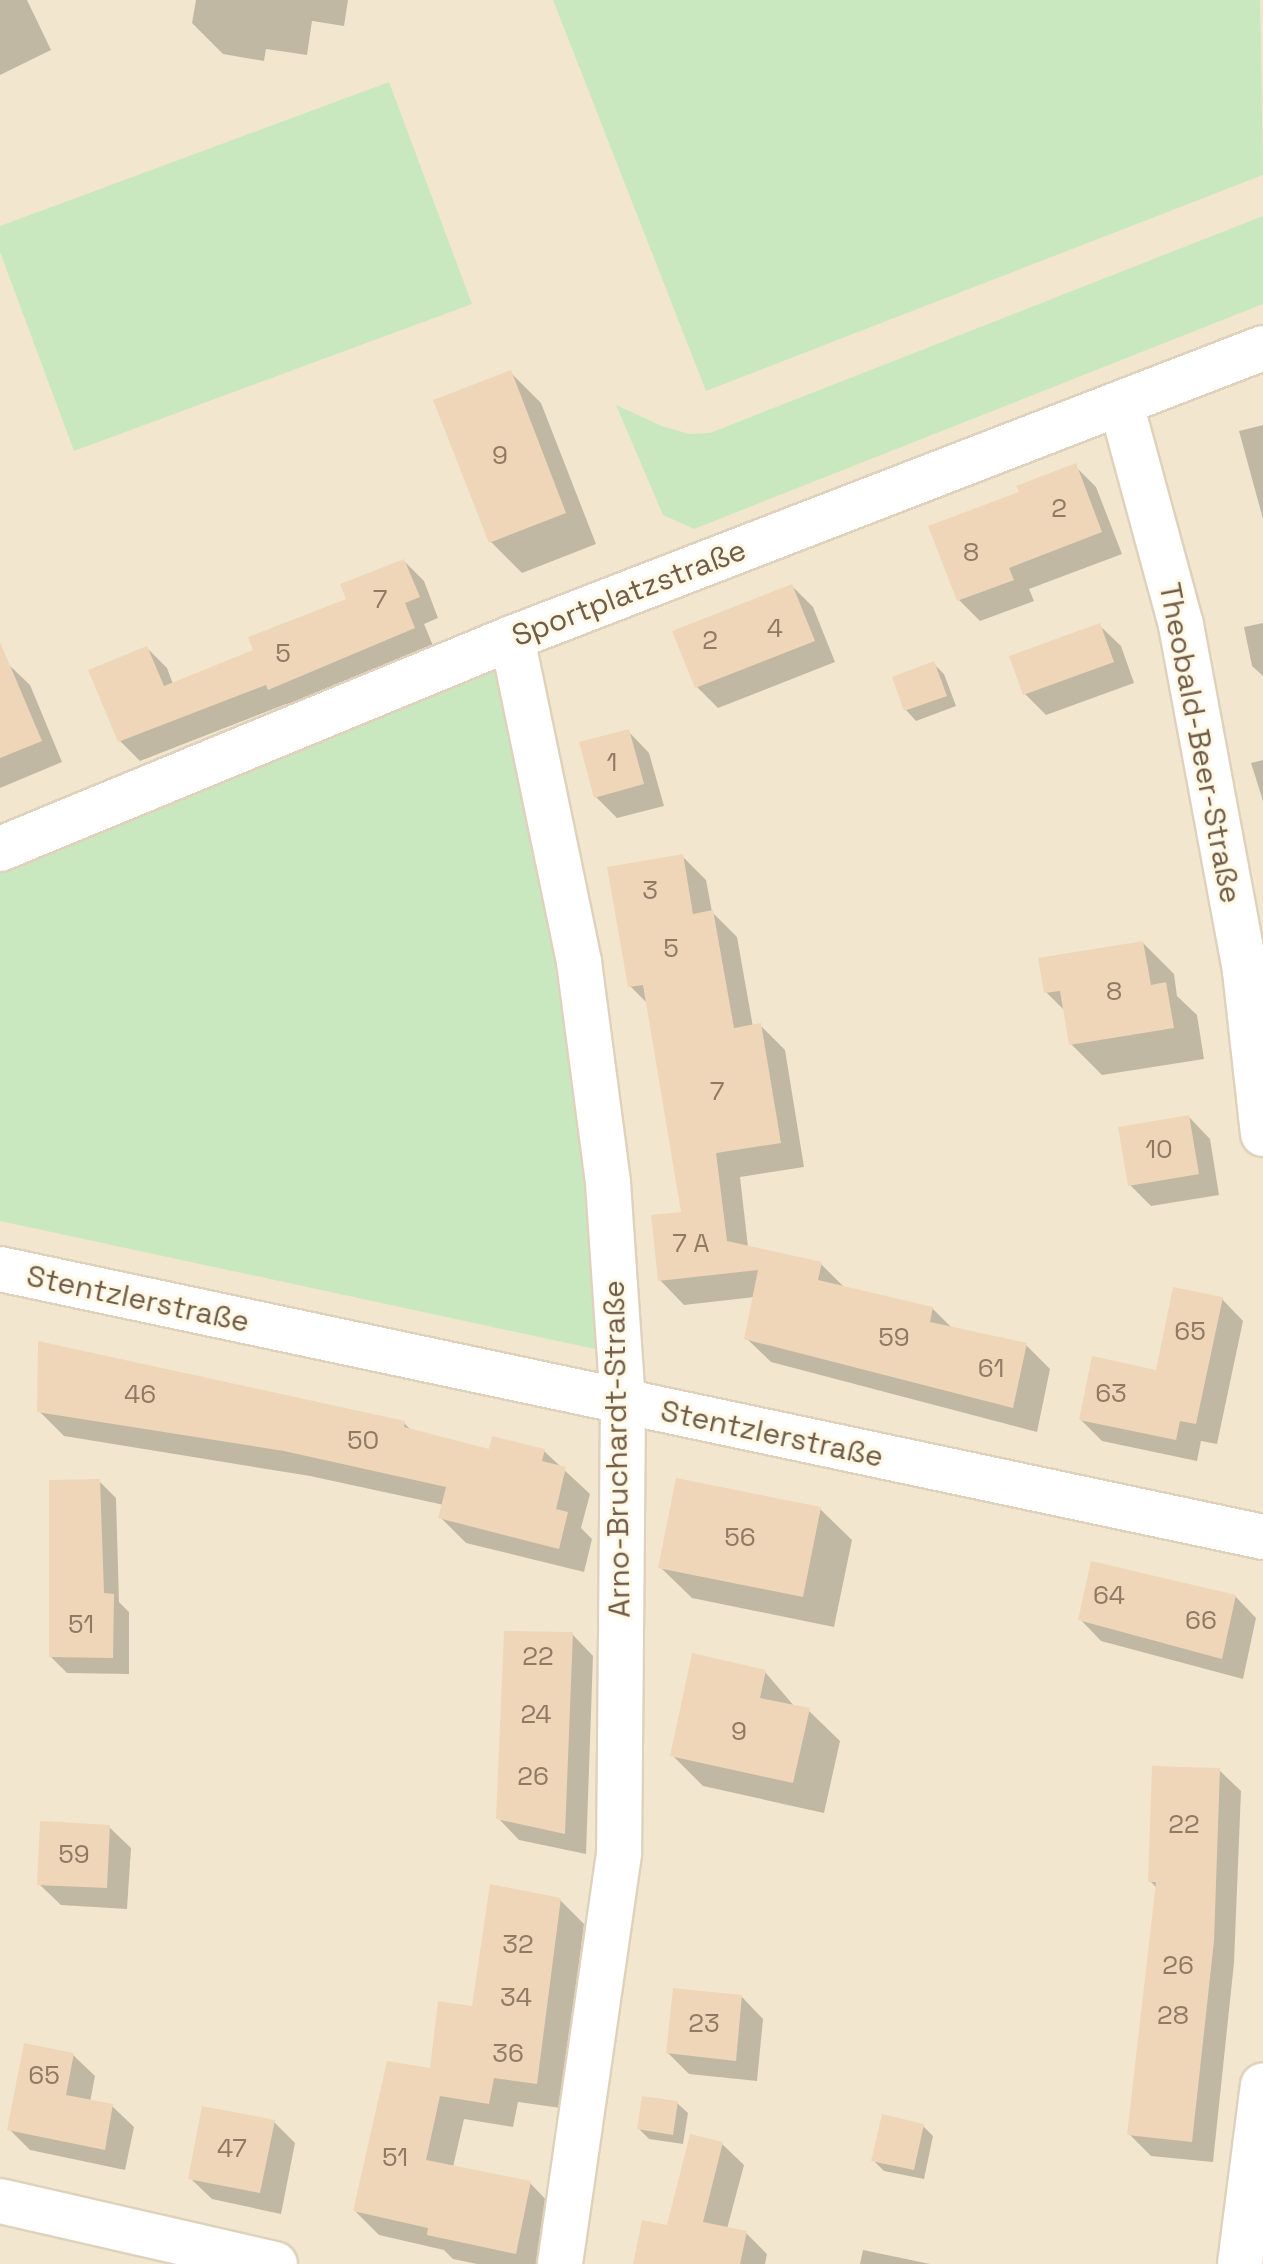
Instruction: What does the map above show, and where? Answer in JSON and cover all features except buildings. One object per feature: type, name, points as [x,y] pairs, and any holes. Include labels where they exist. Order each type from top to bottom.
[{"type":"street","name":"Sportplatzstraße","points":[[0,849],[512,638],[1263,348]]},
{"type":"street","name":"Theobald-Beer-Straße","points":[[1121,404],[1181,625],[1254,970],[1263,1134]]},
{"type":"street","name":"Arno-Bruchardt-Straße","points":[[512,638],[579,962],[608,1183],[623,1403],[619,1854],[560,2264]]},
{"type":"street","name":"Stentzlerstraße","points":[[0,1269],[1263,1537]]},
{"type":"street","points":[[1240,2264],[1263,2085]]},
{"type":"street","points":[[0,2201],[275,2264]]},
{"type":"shaded area","points":[[0,0],[1263,0],[1263,2264],[0,2264]]},
{"type":"green space","points":[[553,0],[1260,0],[1263,175],[706,391]]},
{"type":"green space","points":[[389,82],[472,304],[74,451],[0,252],[0,226]]},
{"type":"green space","points":[[1263,216],[1263,304],[694,529],[663,515],[616,405],[662,426],[689,434],[710,433]]},
{"type":"green space","points":[[504,666],[574,1005],[600,1350],[0,1221],[0,869]]}]
